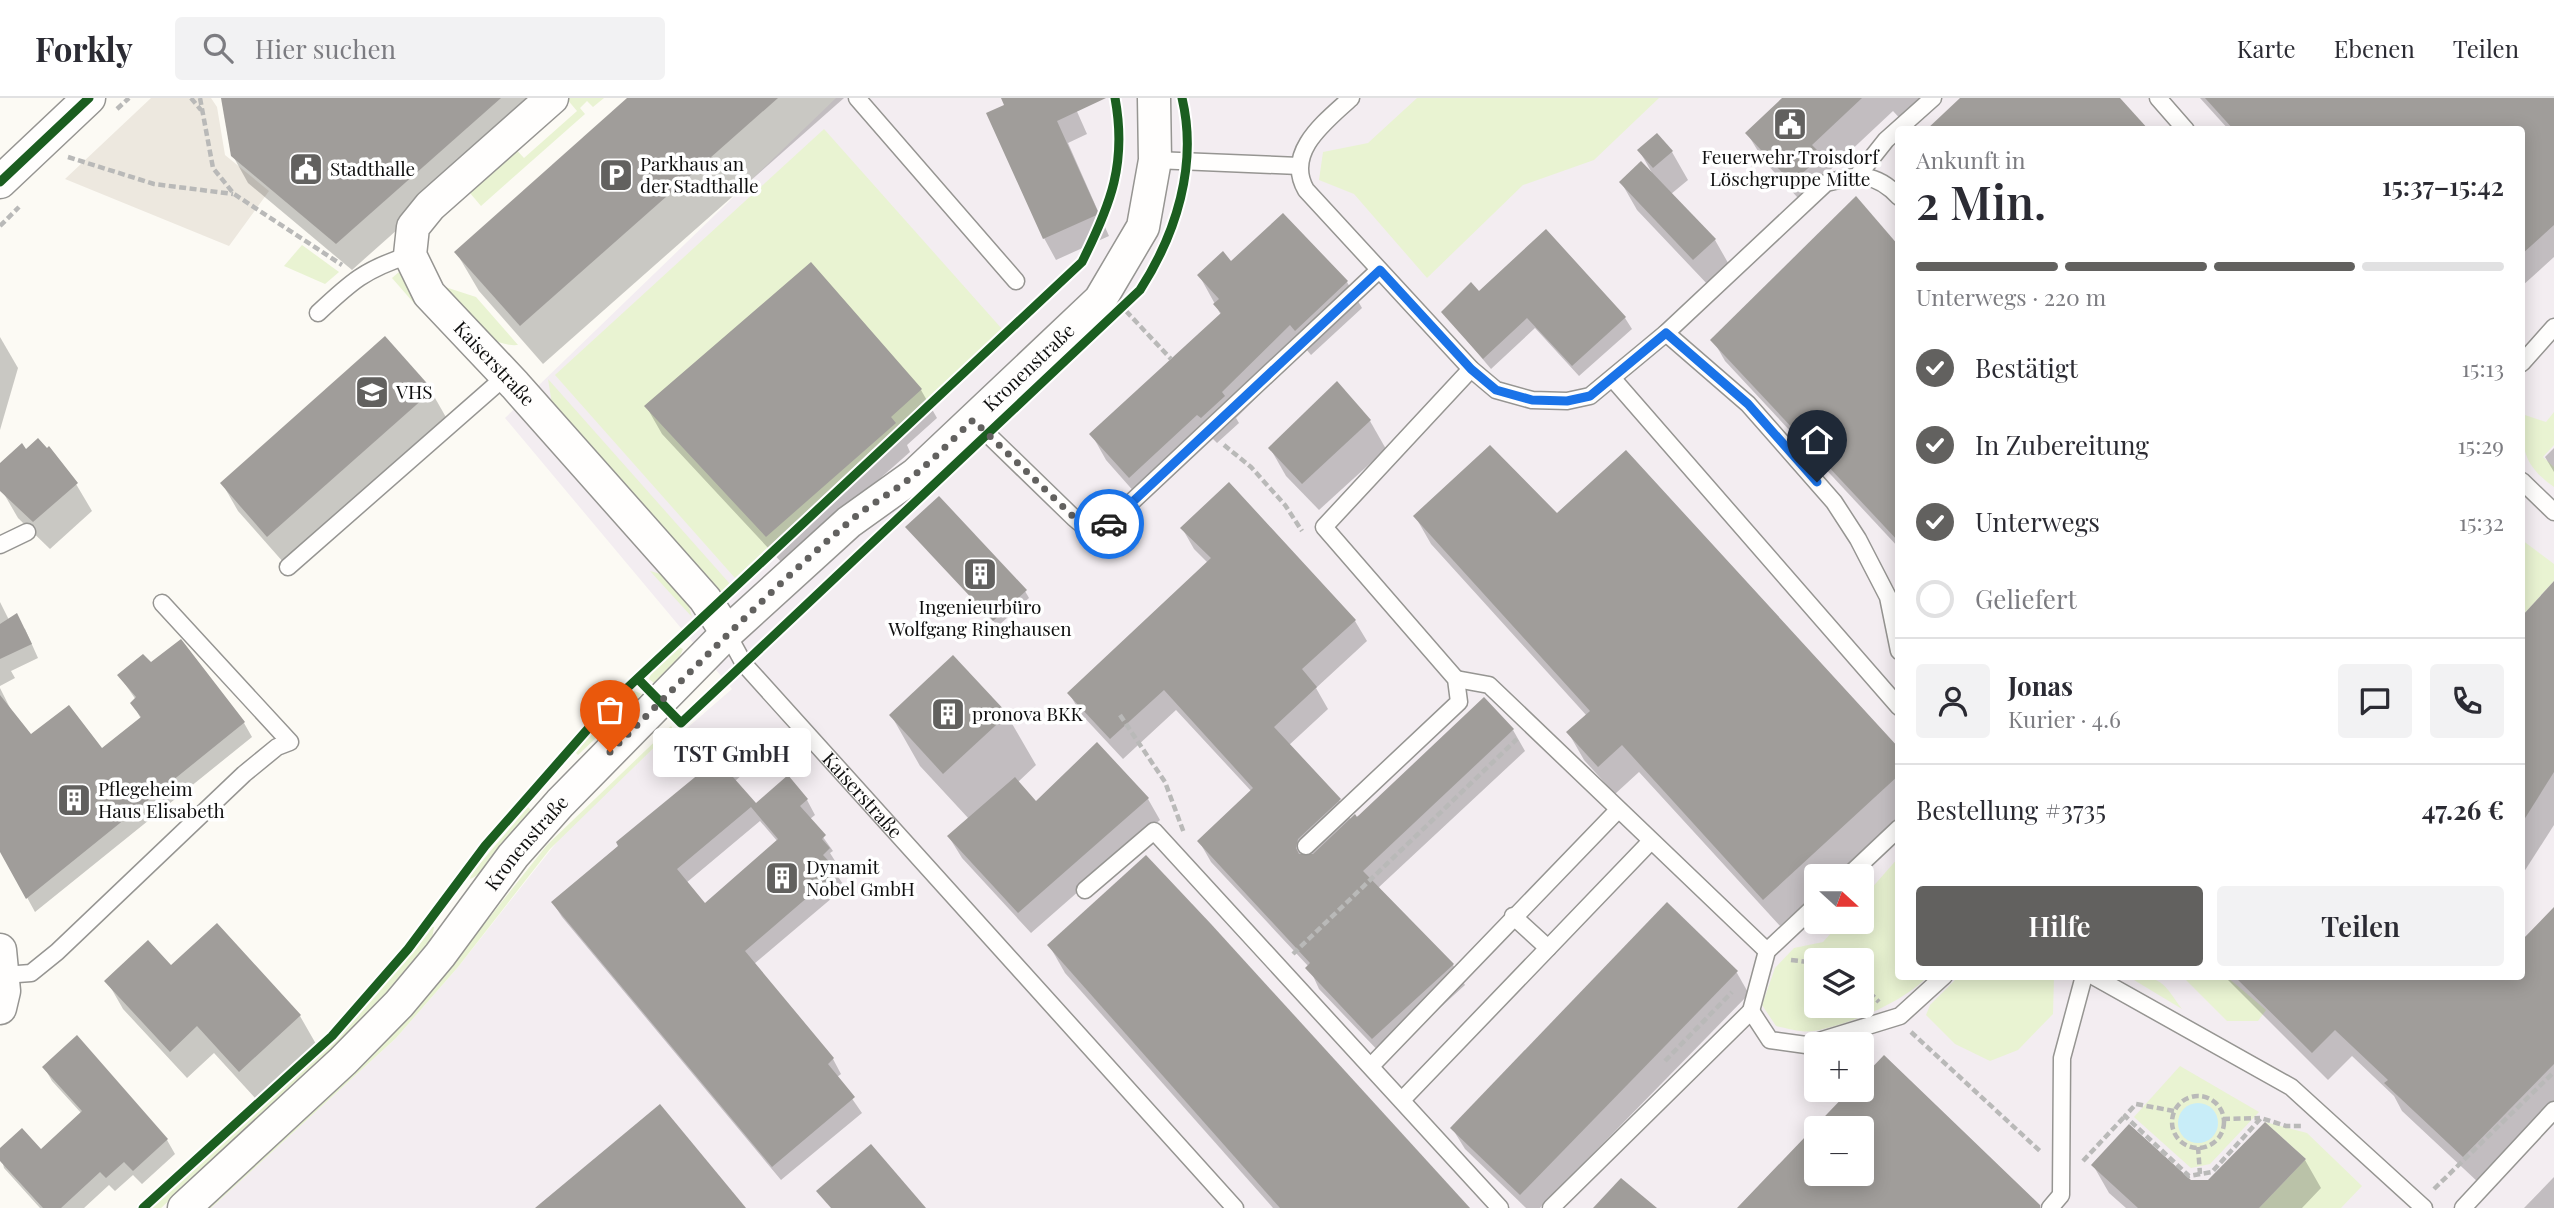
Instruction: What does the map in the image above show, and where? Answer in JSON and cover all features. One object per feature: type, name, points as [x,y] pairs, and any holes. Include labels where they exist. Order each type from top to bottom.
[{"type":"street","points":[[0,182],[89,98]]},
{"type":"street","points":[[414,266],[413,227],[430,206],[552,98]]},
{"type":"street","name":"Kronenstraße","points":[[184,1208],[343,1061],[399,1004],[440,956],[513,856],[560,803],[727,633],[849,522],[881,496],[916,474],[1100,300],[1143,227],[1155,160],[1154,98]]},
{"type":"street","name":"Kaiserstraße","points":[[414,266],[446,312],[713,609],[727,633]]},
{"type":"street","points":[[0,1008],[2,962]]},
{"type":"lane","points":[[857,98],[1016,281]]},
{"type":"lane","points":[[1351,98],[1309,139],[1299,166],[1301,181],[1306,190],[1471,369],[1496,390],[1532,400],[1567,401],[1590,396],[1666,333],[1826,183],[1859,174],[1888,185],[1895,193]]},
{"type":"lane","points":[[1902,126],[1933,98]]},
{"type":"lane","points":[[2158,98],[2182,126]]},
{"type":"lane","points":[[1859,174],[1895,132]]},
{"type":"lane","points":[[1155,160],[1299,166]]},
{"type":"lane","points":[[318,313],[357,276],[380,264],[414,266]]},
{"type":"lane","points":[[973,420],[1083,526],[1099,529],[1107,526],[1380,270]]},
{"type":"lane","points":[[2525,360],[2554,327]]},
{"type":"lane","points":[[1666,333],[1748,404],[1834,502],[1858,538],[1888,597],[1895,631]]},
{"type":"lane","points":[[1306,846],[1459,702],[1456,679],[1324,527],[1471,369]]},
{"type":"lane","points":[[288,567],[506,376]]},
{"type":"lane","points":[[1612,379],[1895,702]]},
{"type":"lane","points":[[2525,484],[2554,512]]},
{"type":"lane","points":[[0,545],[27,532]]},
{"type":"lane","points":[[2,962],[31,973],[57,952],[244,774],[277,747],[290,742],[162,603]]},
{"type":"lane","name":"Kaiserstraße","points":[[727,633],[744,664],[1235,1208]]},
{"type":"lane","points":[[1456,679],[1489,685],[1767,951]]},
{"type":"lane","points":[[1371,1066],[1618,810]]},
{"type":"lane","points":[[1085,890],[1154,831],[1500,1208]]},
{"type":"lane","points":[[1861,864],[1895,832]]},
{"type":"lane","points":[[1402,1100],[1651,841]]},
{"type":"lane","points":[[1513,916],[1548,948]]},
{"type":"lane","points":[[1551,1208],[1751,1011],[1767,951],[1804,916]]},
{"type":"lane","points":[[1751,1011],[1770,1040],[1806,1045],[1896,1017],[1939,980]]},
{"type":"lane","points":[[2050,1208],[2061,1195],[2062,1058],[2083,980]]},
{"type":"lane","points":[[2100,980],[2291,1087],[2421,1205]]},
{"type":"lane","points":[[2463,1208],[2554,1110]]},
{"type":"path","points":[[191,98],[201,111]]},
{"type":"path","points":[[200,98],[213,168],[234,194],[357,276]]},
{"type":"path","points":[[67,157],[154,184],[234,194]]},
{"type":"path","points":[[1123,308],[1171,359]]},
{"type":"path","points":[[1251,467],[1285,505]]},
{"type":"path","points":[[1289,958],[1522,734]]},
{"type":"path","points":[[1874,996],[2043,1154],[2084,1161],[2136,1104],[2174,1111]]},
{"type":"path","points":[[2421,1205],[2554,1072]]},
{"type":"path","points":[[2198,1095],[2212,1099],[2222,1111],[2223,1119],[2224,1125],[2218,1139],[2205,1147],[2190,1147],[2178,1139],[2171,1126],[2174,1111],[2184,1099],[2198,1095]]},
{"type":"path","points":[[2125,1116],[2189,1176],[2212,1172],[2261,1118]]},
{"type":"path","points":[[2223,1119],[2261,1118],[2286,1126],[2305,1125]]},
{"type":"path","points":[[2198,1147],[2200,1174]]},
{"type":"shaded area","points":[[151,98],[211,98],[217,107],[225,155],[269,191],[229,246],[65,179]]},
{"type":"shaded area","points":[[836,98],[2554,98],[2554,1208],[211,1208],[396,1038],[458,967],[564,833],[673,729],[679,735],[732,689],[505,418]]},
{"type":"green space","points":[[566,98],[604,98],[593,107],[587,101],[580,108],[585,114],[481,206],[464,186],[511,144],[524,158],[577,111]]},
{"type":"green space","points":[[1417,98],[1659,98],[1594,160],[1523,185],[1427,278],[1354,194],[1319,180],[1323,152],[1368,143]]},
{"type":"green space","points":[[824,129],[1002,329],[735,578],[555,375]]},
{"type":"green space","points":[[302,245],[339,272],[325,284],[284,266]]},
{"type":"green space","points":[[399,272],[415,291],[420,310],[392,278]]},
{"type":"green space","points":[[439,285],[476,297],[518,345],[506,344],[484,333]]},
{"type":"green space","points":[[548,379],[730,584],[720,593],[552,404]]},
{"type":"green space","points":[[2554,412],[2554,445],[2543,457],[2554,467],[2554,487],[2536,471],[2525,451],[2525,415],[2546,422]]},
{"type":"green space","points":[[2525,542],[2554,564],[2554,581],[2525,613]]},
{"type":"green space","points":[[650,571],[668,576],[687,600],[692,617]]},
{"type":"green space","points":[[679,647],[683,649],[679,658],[654,683],[649,679],[651,674]]},
{"type":"green space","points":[[632,690],[642,694],[578,755],[576,753],[604,717]]},
{"type":"green space","points":[[671,726],[673,729],[550,849],[458,967],[396,1038],[211,1208],[207,1208],[373,1055],[430,992],[547,845]]},
{"type":"green space","points":[[528,807],[531,810],[503,849],[486,868],[470,879],[471,874]]},
{"type":"green space","points":[[1895,862],[1895,980],[1924,980],[1904,995],[1874,1011],[1874,948],[1804,948],[1804,1018],[1858,1018],[1809,1031],[1776,1026],[1762,1005],[1775,968],[1794,948],[1823,942],[1830,934],[1874,934],[1874,885]]},
{"type":"green space","points":[[430,927],[434,927],[432,939],[365,1020],[161,1208],[148,1208],[295,1073],[334,1042]]},
{"type":"green space","points":[[1955,980],[2054,980],[2053,1014],[2018,1050],[1990,1061],[1955,1044],[1926,1015],[1930,1005]]},
{"type":"green space","points":[[2134,980],[2156,980],[2161,983],[2182,1009]]},
{"type":"green space","points":[[2186,980],[2231,980],[2266,1010],[2258,1021],[2227,1021]]},
{"type":"green space","points":[[2180,1066],[2259,1112],[2210,1164],[2191,1168],[2134,1117]]},
{"type":"green space","points":[[2265,1122],[2307,1133],[2362,1186],[2341,1208],[2259,1208],[2306,1159]]},
{"type":"water","points":[[2198,1103],[2206,1104],[2212,1109],[2217,1115],[2217,1131],[2212,1137],[2206,1142],[2198,1143],[2190,1142],[2184,1137],[2179,1131],[2178,1123],[2179,1115],[2184,1109],[2190,1104]]},
{"type":"building","name":"Stadthalle","points":[[221,98],[501,98],[336,244],[231,156]]},
{"type":"building","name":"Parkhaus an der Stadthalle","points":[[627,98],[778,98],[520,326],[454,252]]},
{"type":"building","points":[[1001,98],[1106,98],[1057,121],[1099,214],[1043,239],[986,113],[1004,105]]},
{"type":"building","points":[[1782,98],[1862,98],[1812,145],[1822,155],[1792,183],[1745,133]]},
{"type":"building","points":[[1960,98],[2120,98],[2145,126],[1930,126]]},
{"type":"building","points":[[2205,98],[2554,98],[2554,225],[2525,251],[2525,126],[2230,126]]},
{"type":"building","points":[[1657,133],[1673,151],[1653,168],[1637,150]]},
{"type":"building","points":[[1641,161],[1716,239],[1693,260],[1619,182]]},
{"type":"building","points":[[1856,196],[1895,241],[1895,538],[1710,340]]},
{"type":"building","points":[[1283,213],[1348,281],[1295,331],[1290,325],[1222,392],[1225,396],[1201,418],[1197,415],[1129,478],[1089,434],[1221,313],[1213,304],[1219,299],[1197,275],[1223,251],[1231,261]]},
{"type":"building","points":[[1546,229],[1626,317],[1572,366],[1527,318],[1483,359],[1441,312],[1471,282],[1479,291]]},
{"type":"building","points":[[811,262],[922,389],[891,417],[896,423],[766,537],[644,406]]},
{"type":"building","points":[[385,336],[433,390],[267,537],[220,483]]},
{"type":"building","points":[[1337,381],[1371,420],[1302,484],[1268,448]]},
{"type":"building","points":[[38,438],[47,448],[49,446],[78,483],[33,522],[0,491],[0,463],[22,443],[26,449]]},
{"type":"building","points":[[1490,445],[1557,513],[1626,450],[1895,744],[1895,779],[1763,900],[1622,745],[1598,767],[1566,732],[1590,711],[1413,516]]},
{"type":"building","points":[[1229,482],[1356,620],[1302,669],[1317,687],[1274,727],[1341,799],[1298,839],[1296,848],[1299,854],[1313,854],[1355,814],[1357,817],[1484,697],[1514,729],[1363,871],[1454,964],[1372,1039],[1305,968],[1310,963],[1197,841],[1253,788],[1164,690],[1110,739],[1067,693],[1211,558],[1180,528]]},
{"type":"building","name":"Ingenieurbüro Wolfgang Ringhausen","points":[[939,496],[1027,590],[993,621],[905,527]]},
{"type":"building","points":[[2554,581],[2554,772],[2525,818],[2525,613]]},
{"type":"building","points":[[17,613],[32,644],[0,659],[0,624]]},
{"type":"building","name":"Pflegeheim Haus Elisabeth","points":[[181,639],[245,722],[26,899],[0,852],[0,695],[31,734],[69,705],[102,748],[141,717],[130,703],[136,697],[117,675],[143,654],[151,662]]},
{"type":"building","name":"pronova BKK","points":[[953,655],[1008,714],[943,774],[889,715]]},
{"type":"building","points":[[732,732],[747,750],[725,768],[756,803],[788,775],[808,799],[800,806],[826,835],[822,839],[830,848],[823,855],[838,871],[745,951],[834,1058],[828,1064],[855,1097],[772,1167],[551,902],[618,846],[616,842],[700,773],[687,759],[705,744],[711,751]],"holes":[[[751,807],[778,839],[705,903],[677,869]]]},
{"type":"building","points":[[1097,742],[1149,798],[1018,913],[947,836],[1015,777],[1036,801]]},
{"type":"building","points":[[1146,855],[1470,1208],[1280,1208],[1047,945]]},
{"type":"building","points":[[1667,902],[1738,971],[1520,1195],[1450,1128]]},
{"type":"building","points":[[2554,907],[2554,1064],[2463,1157],[2384,1083],[2388,1080],[2335,1030],[2312,1053],[2238,980],[2525,980],[2525,937]]},
{"type":"building","points":[[217,923],[301,1015],[239,1072],[197,1026],[170,1052],[104,981],[148,940],[171,965]]},
{"type":"building","points":[[77,1035],[168,1139],[133,1171],[124,1162],[106,1178],[100,1172],[61,1208],[43,1208],[0,1161],[0,1148],[22,1128],[41,1149],[82,1111],[42,1067]]},
{"type":"building","points":[[1884,1055],[2040,1205],[2040,1208],[1737,1208],[1804,1138],[1804,1186],[1874,1186],[1874,1116],[1825,1116],[1839,1102],[1874,1102],[1874,1065]]},
{"type":"building","points":[[660,1104],[746,1208],[535,1208]]},
{"type":"building","points":[[2265,1122],[2306,1159],[2259,1208],[2138,1208],[2091,1165],[2129,1124],[2191,1180],[2208,1180]]},
{"type":"building","points":[[871,1144],[926,1208],[831,1208],[816,1191]]},
{"type":"building","points":[[1621,1178],[1657,1208],[1593,1208]]},
{"type":"cycle path","points":[[0,182],[89,98]]},
{"type":"cycle path","points":[[143,1208],[332,1036],[408,949],[485,846],[608,706],[1082,262],[1101,221],[1114,183],[1119,143],[1115,98]]},
{"type":"cycle path","points":[[638,679],[681,723],[1140,290],[1164,246],[1180,198],[1187,148],[1182,98]]},
{"type":"way so far","points":[[610,752],[727,633],[786,579],[881,496],[916,474],[973,420],[1083,526],[1092,530],[1109,524]]},
{"type":"place","name":"Feuerwehr Troisdorf Löschgruppe Mitte","points":[[1790,124]]},
{"type":"place","name":"Stadthalle","points":[[306,169]]},
{"type":"place","name":"Parkhaus an der Stadthalle","points":[[616,175]]},
{"type":"place","name":"VHS","points":[[372,392]]},
{"type":"place","name":"Ingenieurbüro Wolfgang Ringhausen","points":[[980,574]]},
{"type":"place","name":"pronova BKK","points":[[948,714]]},
{"type":"place","name":"TST GmbH","points":[[610,752]]},
{"type":"place","name":"Pflegeheim Haus Elisabeth","points":[[74,800]]},
{"type":"place","name":"Dynamit Nobel GmbH","points":[[782,878]]},
{"type":"route","points":[[1109,524],[1380,270],[1471,369],[1496,390],[1532,400],[1567,401],[1590,396],[1666,333],[1748,404],[1817,482]]}]
